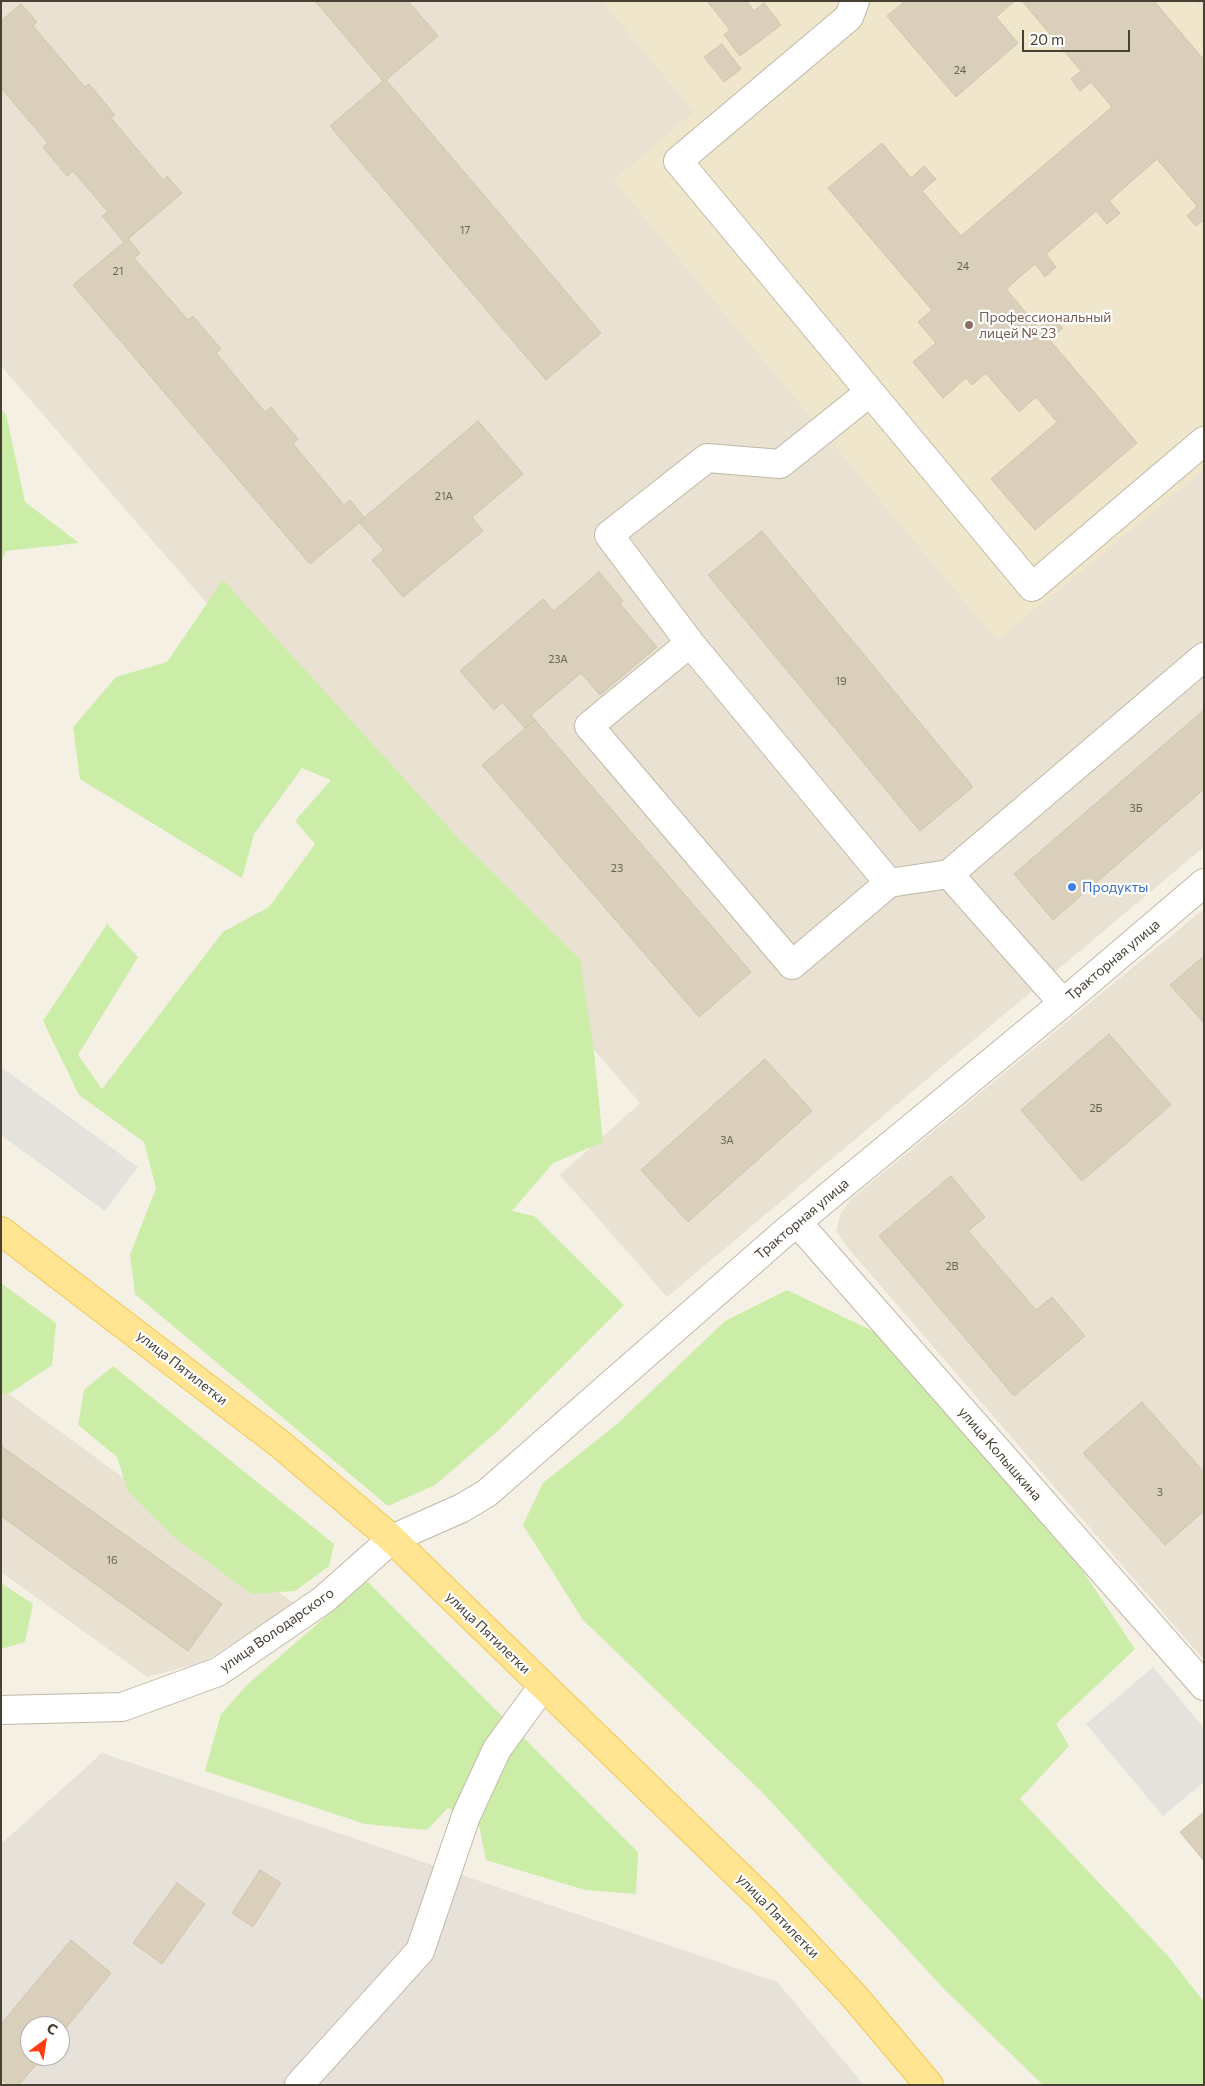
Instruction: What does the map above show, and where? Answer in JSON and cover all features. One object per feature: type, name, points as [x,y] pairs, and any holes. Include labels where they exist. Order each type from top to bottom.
[{"type":"main road","name":"улица Пятилетки","points":[[1,1231],[280,1444],[392,1539],[765,1901],[859,2002],[929,2085]]},
{"type":"street","points":[[855,1],[849,17],[678,161],[1032,586],[1204,441]]},
{"type":"street","points":[[870,392],[780,464],[707,458],[609,535],[690,643],[889,883]]},
{"type":"street","points":[[690,643],[589,726],[792,965],[889,883],[949,874],[1204,657]]},
{"type":"street","points":[[949,874],[1063,1003]]},
{"type":"street","name":"Тракторная улица","points":[[392,1539],[462,1508],[487,1493],[515,1471],[797,1222],[1063,1003],[1204,882]]},
{"type":"street","name":"улица Колышкина","points":[[797,1222],[1204,1686]]},
{"type":"street","name":"улица Володарского","points":[[1,1710],[122,1707],[218,1672],[323,1600],[392,1539]]},
{"type":"street","points":[[299,2085],[420,1951],[466,1816],[497,1748],[543,1686]]},
{"type":"shaded area","points":[[1,1],[1204,1],[1204,847],[667,1297],[560,1175],[640,1103],[1,366]]},
{"type":"shaded area","name":"Профессиональный лицей № 23","points":[[602,1],[1195,1],[1204,11],[1204,470],[997,641],[613,180],[694,112]]},
{"type":"shaded area","points":[[1204,909],[1204,1660],[848,1248],[836,1231],[841,1213],[850,1200]]},
{"type":"shaded area","points":[[1,1067],[138,1167],[105,1211],[1,1135]]},
{"type":"shaded area","points":[[1,1388],[294,1603],[204,1662],[147,1677],[1,1572]]},
{"type":"shaded area","points":[[1153,1667],[1204,1728],[1204,1782],[1163,1816],[1086,1724]]},
{"type":"shaded area","points":[[102,1753],[777,1982],[864,2085],[1,2085],[1,1844]]},
{"type":"green space","points":[[1,410],[6,414],[25,502],[79,543],[6,551],[1,563]]},
{"type":"green space","points":[[223,580],[461,841],[580,959],[594,1052],[603,1142],[553,1163],[512,1211],[534,1216],[624,1305],[499,1430],[435,1485],[388,1506],[135,1294],[130,1255],[156,1188],[144,1142],[79,1095],[43,1021],[107,924],[138,957],[78,1055],[102,1089],[223,932],[269,907],[315,844],[295,821],[331,780],[302,768],[254,834],[242,878],[80,779],[73,727],[116,677],[167,662]]},
{"type":"green space","points":[[1,1283],[56,1323],[52,1365],[10,1393],[1,1395]]},
{"type":"green space","points":[[787,1290],[877,1333],[1082,1570],[1135,1649],[1056,1724],[1069,1746],[1020,1799],[1169,1957],[1204,2002],[1204,2085],[1043,2085],[944,1989],[761,1791],[583,1620],[523,1525],[543,1483],[617,1424],[725,1321]]},
{"type":"green space","points":[[113,1366],[334,1544],[329,1566],[295,1591],[252,1594],[175,1538],[128,1491],[117,1457],[78,1425],[84,1390]]},
{"type":"green space","points":[[367,1581],[638,1852],[636,1894],[585,1890],[486,1860],[478,1821],[448,1808],[427,1830],[365,1824],[205,1771],[221,1714],[248,1684]]},
{"type":"green space","points":[[1,1583],[33,1604],[25,1642],[1,1649]]},
{"type":"building","points":[[315,1],[408,1],[438,36],[386,80],[601,333],[546,380],[330,126],[383,81]]},
{"type":"building","points":[[707,1],[747,1],[754,11],[764,3],[781,25],[740,56],[724,35],[730,30]]},
{"type":"building","points":[[905,1],[1015,1],[996,17],[1018,43],[956,97],[887,16]]},
{"type":"building","points":[[1022,1],[1154,1],[1204,60],[1204,220],[1196,226],[1187,216],[1197,206],[1157,159],[1109,201],[1120,213],[1107,224],[1096,211],[1046,254],[1056,267],[1045,277],[1035,264],[1006,289],[1039,328],[1052,316],[1063,328],[1049,339],[1137,443],[1035,530],[991,479],[1057,422],[1036,397],[1019,412],[986,373],[972,385],[966,378],[943,398],[913,362],[936,343],[918,322],[932,310],[828,188],[882,143],[911,178],[924,166],[936,179],[922,191],[961,236],[1112,107],[1091,82],[1080,91],[1071,79],[1081,71]]},
{"type":"building","points":[[21,4],[37,22],[33,26],[85,87],[89,84],[115,115],[111,118],[163,180],[167,176],[182,193],[128,239],[140,253],[134,258],[188,320],[193,316],[221,349],[216,353],[265,412],[271,407],[298,439],[293,444],[344,505],[350,500],[365,518],[310,564],[73,285],[124,242],[102,216],[108,212],[73,171],[67,176],[43,147],[48,143],[1,88],[1,21]]},
{"type":"building","points":[[722,44],[741,69],[724,82],[704,57]]},
{"type":"building","points":[[478,421],[523,474],[472,517],[483,531],[403,597],[372,560],[384,550],[359,522]]},
{"type":"building","points":[[762,531],[973,787],[920,831],[708,575]]},
{"type":"building","points":[[599,572],[623,601],[620,604],[657,647],[600,695],[581,673],[531,715],[535,720],[525,728],[502,702],[494,710],[460,671],[543,599],[554,611]]},
{"type":"building","points":[[1204,710],[1204,789],[1053,920],[1014,874]]},
{"type":"building","points":[[535,720],[751,972],[699,1017],[482,765]]},
{"type":"building","points":[[1204,956],[1204,1023],[1170,985]]},
{"type":"building","points":[[1109,1034],[1171,1105],[1082,1181],[1021,1110]]},
{"type":"building","points":[[765,1059],[812,1111],[688,1222],[641,1170]]},
{"type":"building","points":[[951,1176],[985,1217],[968,1231],[1036,1310],[1052,1297],[1085,1336],[1014,1396],[879,1236]]},
{"type":"building","points":[[1142,1402],[1204,1472],[1204,1511],[1165,1545],[1083,1453]]},
{"type":"building","points":[[1,1446],[222,1604],[188,1651],[1,1516]]},
{"type":"building","points":[[1204,1812],[1204,1861],[1180,1832]]},
{"type":"building","points":[[260,1870],[281,1883],[253,1927],[232,1913]]},
{"type":"building","points":[[177,1883],[205,1904],[162,1964],[133,1943]]},
{"type":"building","points":[[71,1940],[111,1973],[70,2023],[70,2016],[20,2016],[20,2066],[35,2066],[19,2085],[8,2085],[1,2079],[1,2024]]},
{"type":"place","name":"Профессиональный лицей № 23","points":[[969,325]]},
{"type":"place","name":"Продукты","points":[[1072,887]]}]
